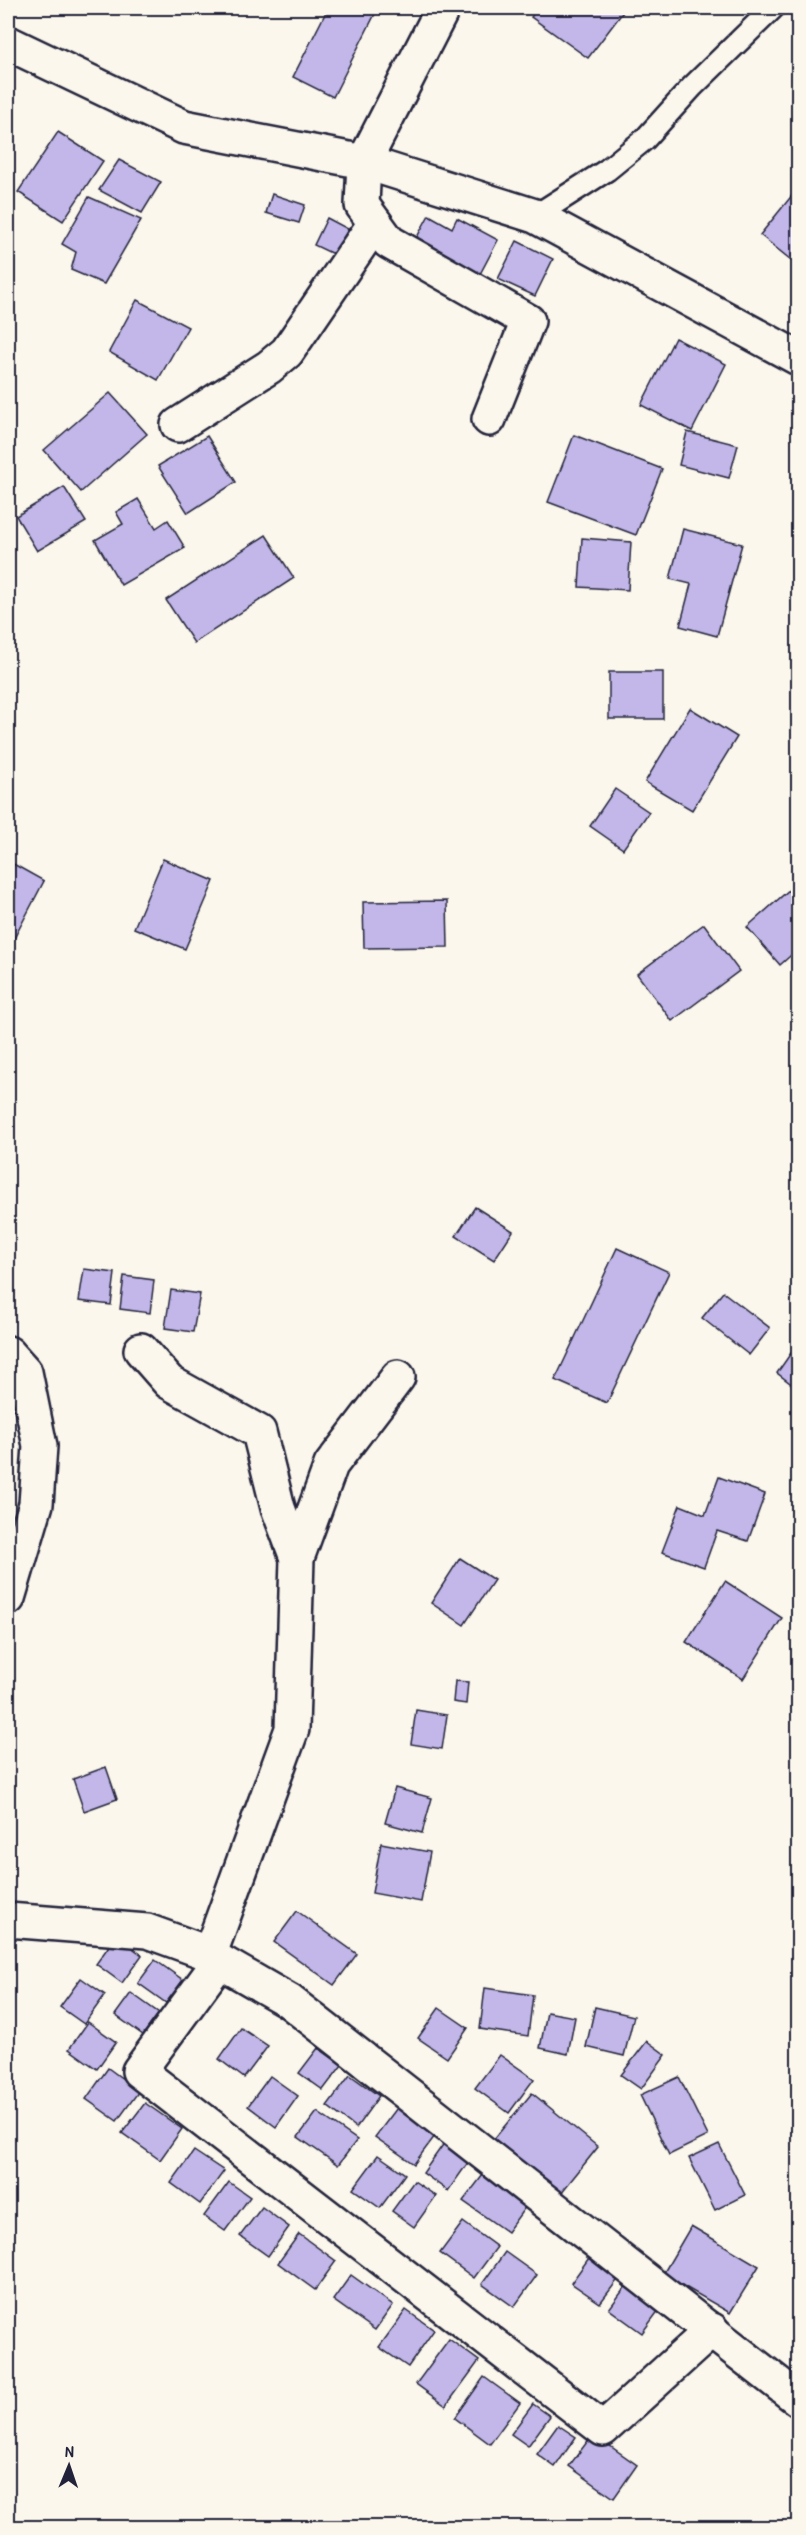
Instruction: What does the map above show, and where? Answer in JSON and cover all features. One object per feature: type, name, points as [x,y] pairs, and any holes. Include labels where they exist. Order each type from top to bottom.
[{"type":"street","points":[[443,8],[364,162],[362,205],[389,242],[528,321],[489,419]]},
{"type":"street","points":[[8,43],[184,127],[364,162],[535,216],[798,358]]},
{"type":"street","points":[[178,425],[269,367],[287,352],[375,223]]},
{"type":"street","points":[[141,1350],[170,1382],[259,1432],[278,1508],[297,1558]]},
{"type":"street","points":[[8,1353],[25,1372],[40,1446],[36,1504],[8,1598]]},
{"type":"street","points":[[398,1377],[331,1465],[297,1558],[292,1729],[214,1959],[139,2071],[603,2429],[712,2330]]},
{"type":"street","points":[[8,1920],[147,1930],[214,1959],[289,2001],[798,2398]]},
{"type":"lane","points":[[535,216],[607,170],[645,139],[692,87],[773,8]]},
{"type":"building","points":[[328,8],[378,8],[333,97],[293,77]]},
{"type":"building","points":[[538,8],[626,8],[588,58],[531,17]]},
{"type":"building","points":[[58,132],[103,161],[63,221],[18,192]]},
{"type":"building","points":[[119,160],[161,182],[142,213],[99,190]]},
{"type":"building","points":[[798,188],[798,261],[796,264],[760,235]]},
{"type":"building","points":[[272,194],[305,205],[299,223],[266,213]]},
{"type":"building","points":[[89,197],[141,220],[104,284],[71,270],[76,252],[62,244]]},
{"type":"building","points":[[429,215],[452,228],[457,218],[498,240],[480,274],[416,239]]},
{"type":"building","points":[[327,218],[348,229],[335,255],[314,245]]},
{"type":"building","points":[[517,241],[553,259],[535,296],[498,279]]},
{"type":"building","points":[[137,300],[188,327],[158,380],[109,352]]},
{"type":"building","points":[[675,338],[726,364],[692,431],[641,405]]},
{"type":"building","points":[[110,393],[147,434],[81,492],[44,450]]},
{"type":"building","points":[[687,432],[738,445],[729,478],[679,465]]},
{"type":"building","points":[[574,435],[662,469],[636,535],[548,502]]},
{"type":"building","points":[[207,436],[236,482],[188,513],[158,466]]},
{"type":"building","points":[[64,487],[86,522],[37,551],[16,516]]},
{"type":"building","points":[[138,499],[156,528],[168,520],[185,548],[121,585],[95,540],[123,524],[116,512]]},
{"type":"building","points":[[683,529],[742,544],[717,636],[680,626],[691,584],[670,579]]},
{"type":"building","points":[[266,535],[294,578],[194,643],[166,600]]},
{"type":"building","points":[[582,538],[631,542],[628,590],[579,587]]},
{"type":"building","points":[[609,672],[663,672],[663,719],[609,719]]},
{"type":"building","points":[[690,708],[737,737],[692,810],[645,782]]},
{"type":"building","points":[[615,789],[649,812],[623,849],[590,826]]},
{"type":"building","points":[[163,859],[214,881],[185,949],[134,928]]},
{"type":"building","points":[[8,861],[44,881],[8,950]]},
{"type":"building","points":[[798,882],[798,949],[780,965],[747,927]]},
{"type":"building","points":[[447,901],[448,947],[364,948],[363,902]]},
{"type":"building","points":[[704,924],[739,971],[672,1021],[637,974]]},
{"type":"building","points":[[475,1207],[513,1231],[494,1260],[456,1236]]},
{"type":"building","points":[[617,1248],[669,1272],[607,1403],[555,1380]]},
{"type":"building","points":[[84,1269],[115,1273],[111,1305],[79,1301]]},
{"type":"building","points":[[124,1276],[154,1280],[150,1313],[120,1309]]},
{"type":"building","points":[[171,1290],[200,1294],[193,1332],[165,1328]]},
{"type":"building","points":[[723,1292],[770,1328],[749,1355],[702,1318]]},
{"type":"building","points":[[798,1343],[798,1389],[777,1373]]},
{"type":"building","points":[[719,1477],[765,1494],[748,1541],[717,1531],[704,1567],[662,1552],[680,1505],[705,1515]]},
{"type":"building","points":[[460,1558],[494,1580],[464,1625],[431,1603]]},
{"type":"building","points":[[725,1581],[782,1618],[743,1679],[686,1642]]},
{"type":"building","points":[[455,1681],[468,1682],[466,1704],[453,1702]]},
{"type":"building","points":[[416,1710],[447,1715],[442,1749],[411,1744]]},
{"type":"building","points":[[106,1767],[117,1799],[84,1811],[73,1779]]},
{"type":"building","points":[[395,1788],[432,1798],[422,1833],[385,1823]]},
{"type":"building","points":[[381,1843],[430,1852],[421,1902],[372,1893]]},
{"type":"building","points":[[297,1911],[357,1954],[334,1985],[274,1942]]},
{"type":"building","points":[[116,1936],[142,1955],[122,1983],[96,1964]]},
{"type":"building","points":[[155,1960],[183,1980],[166,2003],[138,1983]]},
{"type":"building","points":[[81,1978],[105,1995],[84,2024],[60,2007]]},
{"type":"building","points":[[485,1988],[533,1995],[528,2036],[480,2029]]},
{"type":"building","points":[[131,1993],[159,2013],[143,2035],[115,2015]]},
{"type":"building","points":[[595,2007],[634,2016],[624,2056],[586,2047]]},
{"type":"building","points":[[439,2008],[468,2028],[447,2058],[418,2038]]},
{"type":"building","points":[[547,2012],[575,2017],[568,2054],[540,2048]]},
{"type":"building","points":[[88,2022],[116,2042],[97,2069],[69,2049]]},
{"type":"building","points":[[241,2028],[268,2046],[244,2078],[219,2059]]},
{"type":"building","points":[[647,2041],[666,2055],[641,2089],[621,2075]]},
{"type":"building","points":[[318,2048],[342,2065],[323,2090],[299,2073]]},
{"type":"building","points":[[500,2055],[534,2079],[509,2113],[475,2088]]},
{"type":"building","points":[[108,2068],[139,2091],[117,2121],[86,2099]]},
{"type":"building","points":[[350,2075],[379,2096],[356,2128],[327,2106]]},
{"type":"building","points":[[270,2076],[298,2096],[276,2127],[248,2106]]},
{"type":"building","points":[[679,2077],[708,2136],[669,2155],[640,2095]]},
{"type":"building","points":[[532,2093],[598,2147],[561,2193],[494,2139]]},
{"type":"building","points":[[403,2100],[441,2128],[414,2164],[375,2137]]},
{"type":"building","points":[[145,2103],[182,2129],[160,2160],[122,2133]]},
{"type":"building","points":[[317,2112],[357,2140],[338,2165],[298,2137]]},
{"type":"building","points":[[447,2139],[472,2157],[448,2191],[423,2173]]},
{"type":"building","points":[[719,2144],[745,2195],[715,2210],[689,2158]]},
{"type":"building","points":[[194,2151],[224,2171],[200,2204],[171,2183]]},
{"type":"building","points":[[378,2155],[405,2174],[380,2208],[353,2189]]},
{"type":"building","points":[[486,2171],[529,2202],[507,2232],[463,2201]]},
{"type":"building","points":[[414,2181],[436,2196],[414,2227],[392,2211]]},
{"type":"building","points":[[229,2182],[250,2197],[225,2231],[204,2216]]},
{"type":"building","points":[[262,2207],[289,2227],[268,2256],[240,2236]]},
{"type":"building","points":[[463,2222],[497,2247],[474,2278],[440,2253]]},
{"type":"building","points":[[691,2226],[759,2266],[730,2313],[663,2274]]},
{"type":"building","points":[[299,2234],[336,2261],[315,2290],[278,2263]]},
{"type":"building","points":[[505,2252],[537,2275],[514,2307],[482,2284]]},
{"type":"building","points":[[591,2255],[620,2277],[600,2303],[571,2283]]},
{"type":"building","points":[[351,2275],[393,2305],[375,2330],[333,2300]]},
{"type":"building","points":[[632,2278],[665,2302],[642,2333],[609,2309]]},
{"type":"building","points":[[406,2310],[434,2330],[408,2367],[379,2347]]},
{"type":"building","points":[[449,2339],[479,2361],[446,2406],[416,2384]]},
{"type":"building","points":[[484,2377],[520,2403],[490,2444],[455,2418]]},
{"type":"building","points":[[533,2404],[550,2416],[528,2446],[511,2434]]},
{"type":"building","points":[[558,2425],[576,2437],[555,2467],[537,2454]]},
{"type":"building","points":[[593,2434],[637,2465],[614,2498],[569,2466]]}]
